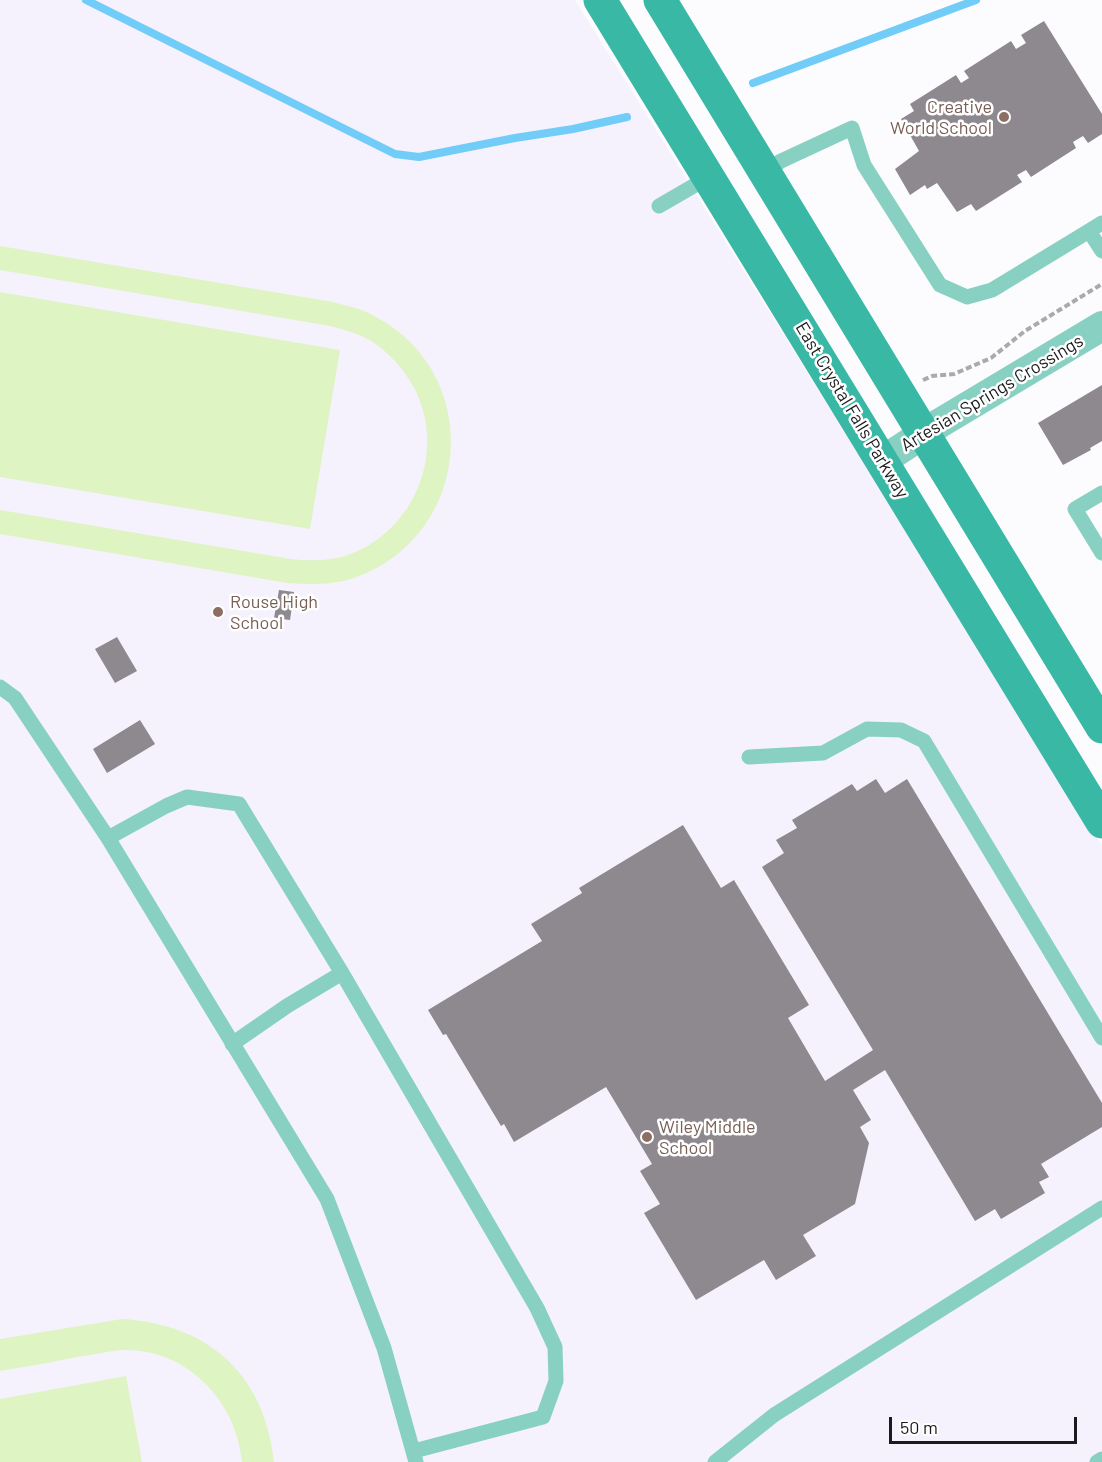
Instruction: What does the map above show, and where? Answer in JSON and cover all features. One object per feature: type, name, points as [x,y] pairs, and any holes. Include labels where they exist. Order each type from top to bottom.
[{"type":"main road","name":"East Crystal Falls Parkway","points":[[600,0],[1102,822]]},
{"type":"main road","points":[[660,0],[1102,727]]},
{"type":"street","name":"Artesian Springs Crossings","points":[[882,460],[1102,326]]},
{"type":"lane","points":[[763,172],[781,161],[852,128],[864,165],[940,285],[967,297],[992,290],[1102,223]]},
{"type":"lane","points":[[659,206],[709,177]]},
{"type":"lane","points":[[1089,231],[1102,251]]},
{"type":"lane","points":[[1102,493],[1075,509],[1102,553]]},
{"type":"lane","points":[[0,687],[15,698],[108,838],[327,1198],[384,1348],[415,1456],[543,1417],[556,1381],[555,1347],[531,1298],[342,973],[238,804],[187,796],[108,838]]},
{"type":"lane","points":[[749,757],[823,753],[867,729],[901,730],[924,741],[1102,1038]]},
{"type":"lane","points":[[232,1044],[287,1006],[342,973]]},
{"type":"lane","points":[[715,1462],[774,1415],[1102,1208]]},
{"type":"lane","points":[[1097,1462],[1102,1459]]},
{"type":"path","points":[[915,383],[932,376],[954,374],[991,358],[1025,331],[1102,284]]},
{"type":"shaded area","points":[[0,0],[575,0],[1102,845],[1102,1462],[0,1462]]},
{"type":"green space","points":[[0,246],[333,302],[376,317],[411,343],[436,377],[448,415],[451,454],[442,493],[423,528],[393,557],[354,578],[313,584],[287,583],[0,534],[0,510],[291,559],[338,558],[370,545],[391,528],[408,507],[420,484],[426,458],[427,432],[422,406],[406,374],[384,351],[364,337],[330,326],[0,270]]},
{"type":"green space","points":[[0,292],[340,350],[310,529],[0,477]]},
{"type":"green space","points":[[122,1319],[153,1323],[181,1331],[206,1344],[227,1360],[245,1380],[259,1404],[268,1431],[274,1462],[242,1462],[238,1439],[219,1399],[204,1382],[168,1358],[146,1352],[123,1350],[0,1371],[0,1339]]},
{"type":"green space","points":[[126,1376],[142,1462],[0,1462],[0,1399]]},
{"type":"building","name":"Creative World School","points":[[1044,21],[1102,114],[1102,134],[1088,143],[1083,136],[1073,142],[1076,148],[1031,177],[1026,170],[1017,175],[1022,182],[976,211],[971,204],[957,212],[937,183],[927,189],[925,185],[910,195],[895,169],[919,151],[901,119],[914,111],[910,104],[956,75],[961,83],[969,78],[964,71],[1011,41],[1016,49],[1026,43],[1021,35]]},
{"type":"building","points":[[1102,385],[1102,441],[1090,448],[1091,450],[1063,465],[1038,423]]},
{"type":"building","points":[[279,590],[294,592],[290,620],[274,618]]},
{"type":"building","points":[[117,637],[137,671],[115,683],[95,649]]},
{"type":"building","points":[[140,720],[155,744],[107,773],[93,749]]},
{"type":"building","points":[[876,779],[885,793],[907,779],[1102,1103],[1102,1127],[1041,1164],[1049,1177],[1039,1182],[1045,1193],[1001,1219],[995,1209],[975,1221],[885,1070],[853,1090],[871,1120],[860,1127],[869,1143],[855,1204],[803,1235],[816,1256],[776,1280],[764,1260],[696,1300],[644,1213],[660,1204],[640,1171],[652,1164],[606,1087],[514,1142],[504,1124],[501,1126],[446,1034],[443,1035],[428,1010],[542,941],[531,924],[582,893],[579,888],[683,825],[721,888],[734,880],[809,1005],[788,1018],[825,1081],[873,1050],[762,867],[784,853],[776,840],[797,828],[792,820],[852,784],[857,791]]},
{"type":"waterway","points":[[86,0],[395,154],[419,157],[627,117]]},
{"type":"waterway","points":[[753,83],[976,0]]},
{"type":"place","name":"Creative World School","points":[[1004,117]]},
{"type":"place","name":"Rouse High School","points":[[218,612]]},
{"type":"place","name":"Wiley Middle School","points":[[647,1137]]}]
